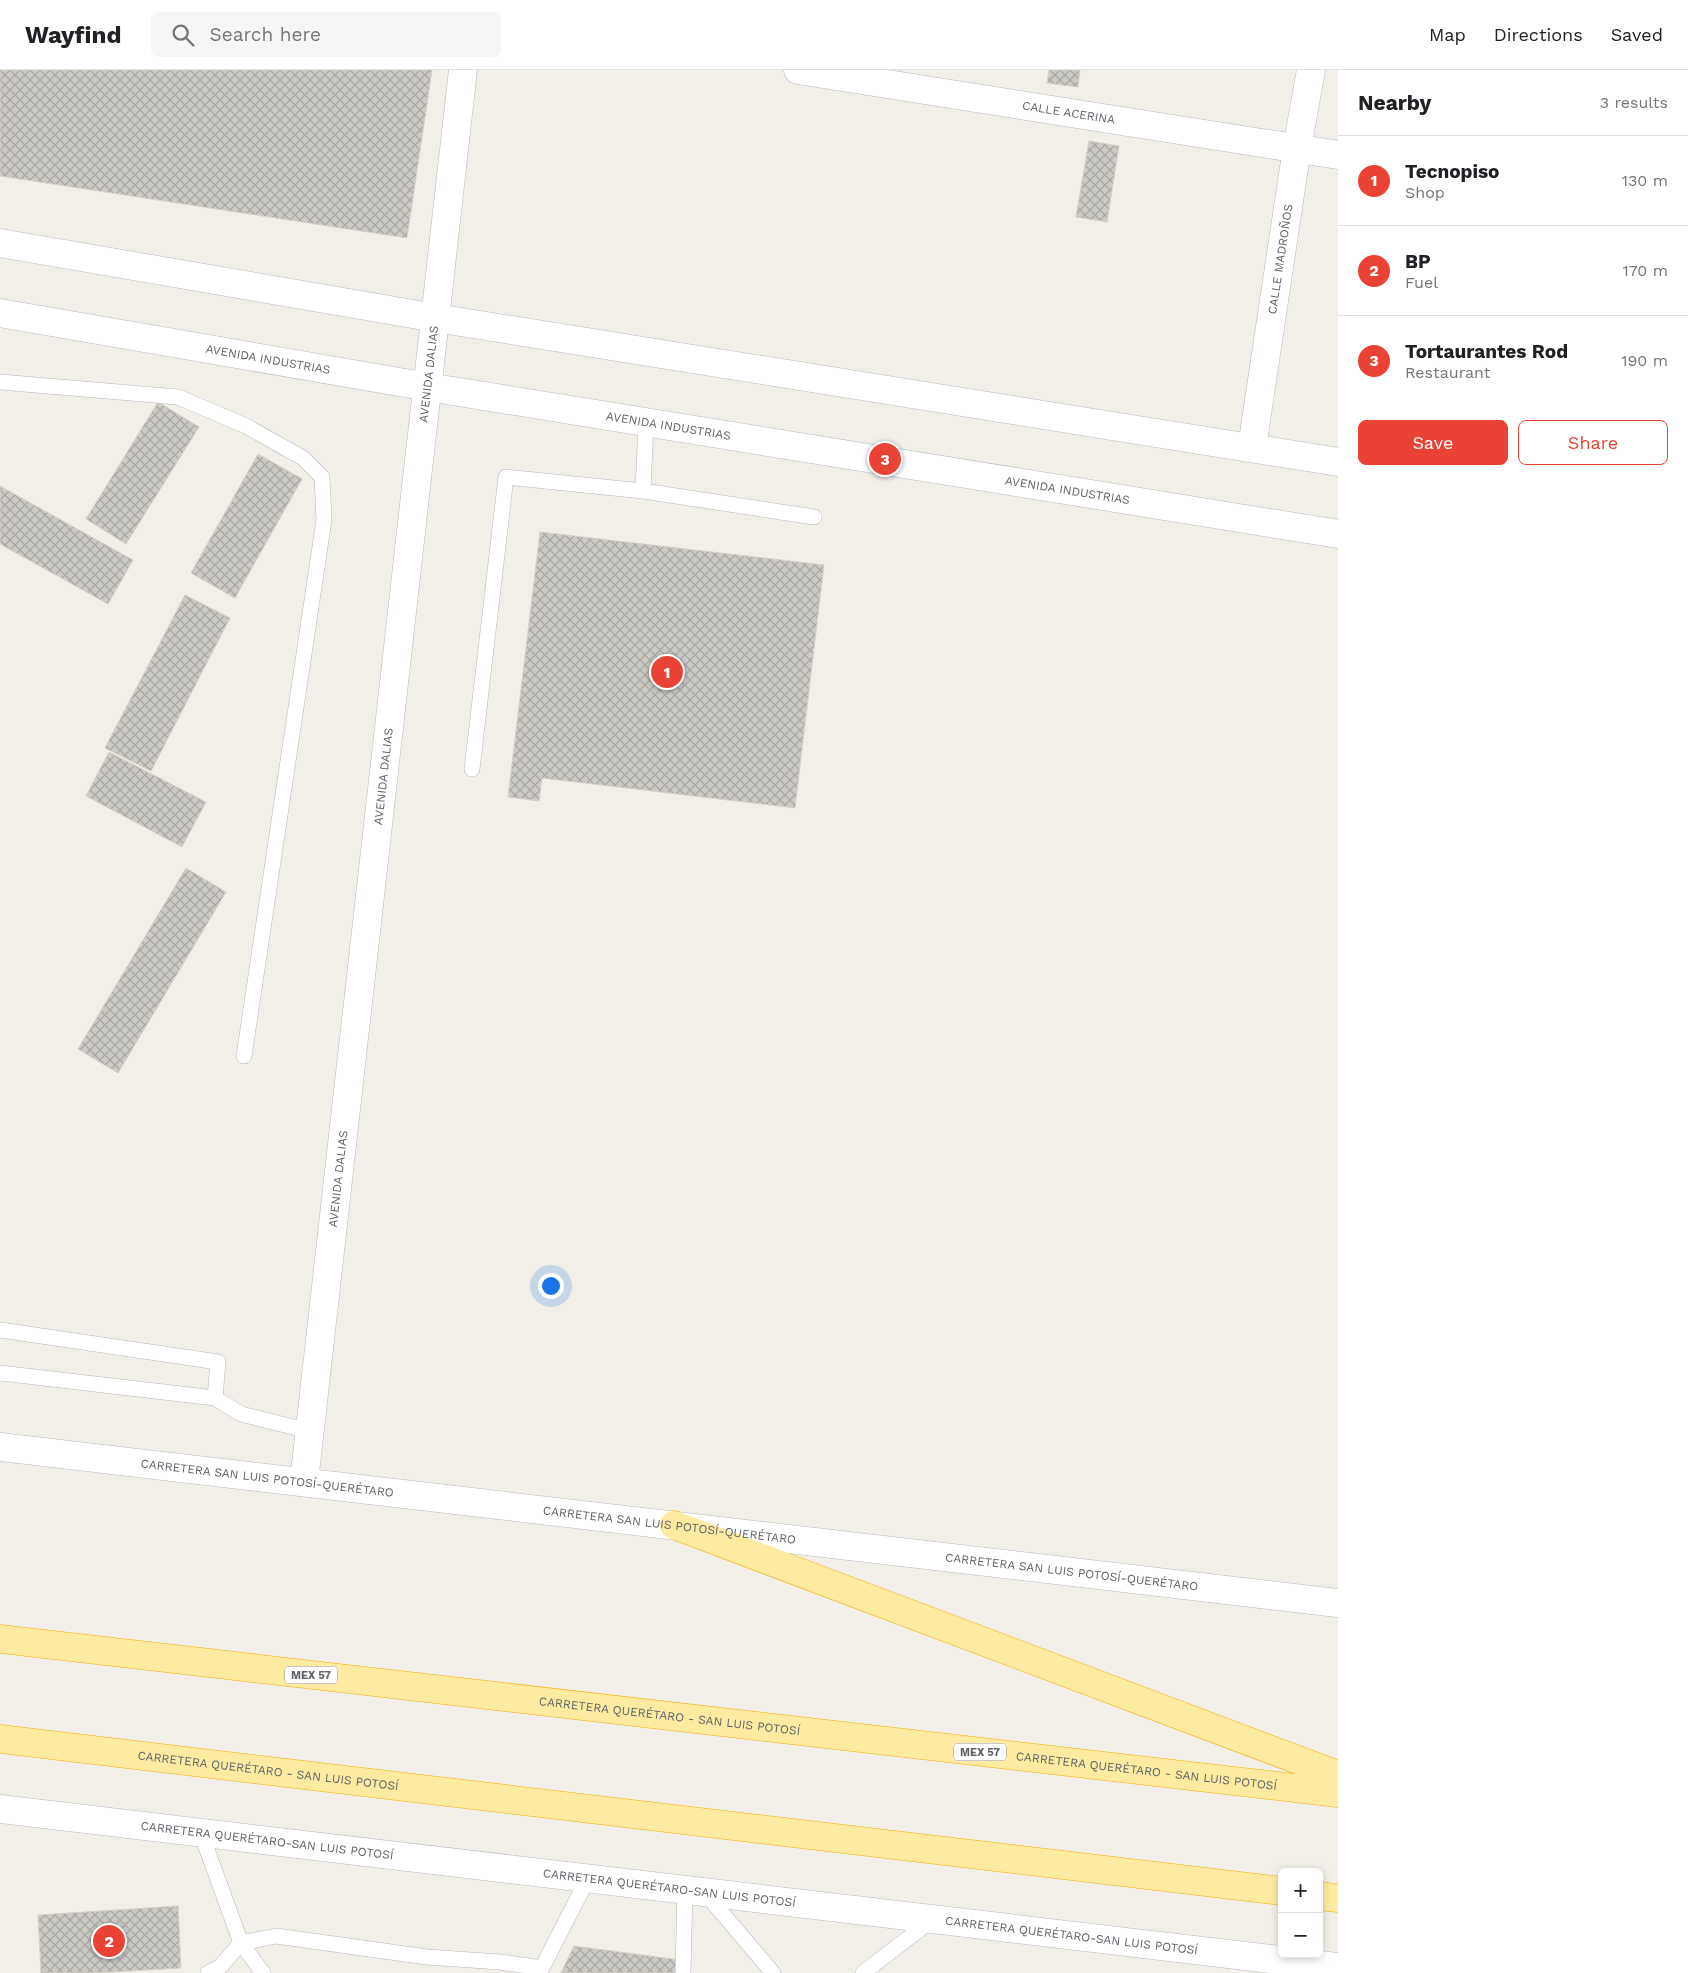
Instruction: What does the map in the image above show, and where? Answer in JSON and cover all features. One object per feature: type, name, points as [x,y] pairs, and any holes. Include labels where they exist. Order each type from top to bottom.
[{"type":"highway","points":[[674,1525],[1338,1775]]},
{"type":"highway","name":"CARRETERA QUERÉTARO - SAN LUIS POTOSÍ","points":[[0,1639],[1338,1794]]},
{"type":"highway","name":"CARRETERA QUERÉTARO - SAN LUIS POTOSÍ","points":[[0,1739],[1278,1891]]},
{"type":"highway","points":[[1323,1896],[1338,1898]]},
{"type":"main road","name":"AVENIDA DALIAS","points":[[304,1482],[463,70]]},
{"type":"main road","name":"CALLE ACERINA","points":[[798,70],[1338,155]]},
{"type":"main road","name":"CALLE MADROÑOS","points":[[1252,448],[1297,148],[1311,70]]},
{"type":"main road","points":[[0,243],[436,318],[1338,462]]},
{"type":"main road","name":"AVENIDA INDUSTRIAS","points":[[0,314],[428,387],[1338,534]]},
{"type":"main road","name":"CARRETERA SAN LUIS POTOSÍ-QUERÉTARO","points":[[0,1447],[1338,1602]]},
{"type":"main road","name":"CARRETERA QUERÉTARO-SAN LUIS POTOSÍ","points":[[0,1809],[1338,1967]]},
{"type":"lane","points":[[0,382],[178,398],[246,426],[303,458],[322,477],[324,520],[244,1056]]},
{"type":"lane","points":[[644,491],[646,422]]},
{"type":"lane","points":[[472,769],[506,477],[644,491],[814,517]]},
{"type":"lane","points":[[0,1330],[218,1362],[215,1398]]},
{"type":"lane","points":[[0,1373],[215,1398],[241,1414],[310,1431]]},
{"type":"lane","points":[[201,1833],[241,1943],[263,1973]]},
{"type":"lane","points":[[208,1973],[220,1967],[241,1943],[276,1936],[427,1957],[500,1962],[539,1970],[588,1878]]},
{"type":"lane","points":[[683,1973],[694,1891]]},
{"type":"lane","points":[[694,1891],[773,1973]]},
{"type":"lane","points":[[863,1973],[934,1919]]},
{"type":"building","points":[[0,70],[432,70],[407,238],[0,176]]},
{"type":"building","points":[[1049,70],[1080,70],[1078,87],[1047,83]]},
{"type":"building","points":[[1089,141],[1119,146],[1107,222],[1076,217]]},
{"type":"building","points":[[158,402],[199,427],[126,544],[86,519]]},
{"type":"building","points":[[258,454],[302,479],[235,598],[191,573]]},
{"type":"building","points":[[0,486],[133,560],[108,604],[0,544]]},
{"type":"building","points":[[540,532],[824,565],[795,808],[542,778],[539,801],[508,797]]},
{"type":"building","points":[[185,595],[230,618],[151,771],[105,748]]},
{"type":"building","points":[[109,752],[206,802],[182,847],[86,796]]},
{"type":"building","points":[[186,868],[226,892],[118,1073],[78,1049]]},
{"type":"building","points":[[178,1906],[181,1968],[95,1973],[41,1973],[38,1915]]},
{"type":"building","points":[[574,1946],[688,1961],[688,1973],[561,1973]]},
{"type":"place","name":"Tortaurantes Rod","points":[[885,459]]},
{"type":"place","name":"Tecnopiso","points":[[667,672]]},
{"type":"place","name":"BP","points":[[109,1941]]}]
